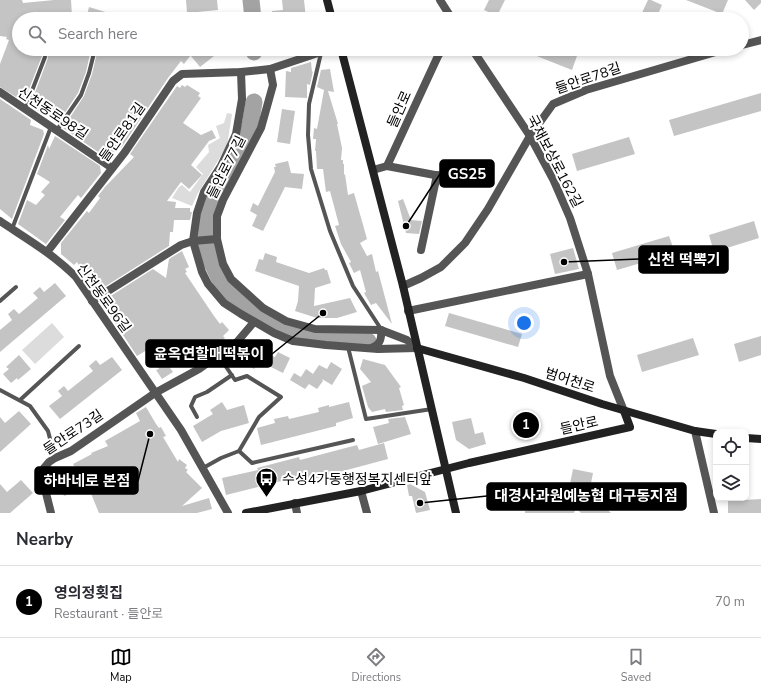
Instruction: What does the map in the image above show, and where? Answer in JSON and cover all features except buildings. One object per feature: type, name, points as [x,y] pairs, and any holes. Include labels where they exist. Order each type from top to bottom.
[{"type":"street","points":[[327,0],[330,12]]},
{"type":"street","points":[[440,0],[448,12]]},
{"type":"street","points":[[749,43],[761,40]]},
{"type":"street","points":[[272,68],[311,56]]},
{"type":"street","points":[[343,56],[403,286],[456,513]]},
{"type":"street","name":"들안로","points":[[387,166],[438,56]]},
{"type":"street","name":"국채보상로162길","points":[[477,56],[530,136],[553,179],[570,218],[588,274],[610,376],[624,411]]},
{"type":"street","name":"들안로78길","points":[[403,286],[440,267],[464,243],[488,209],[530,136],[553,104],[586,90],[702,56]]},
{"type":"street","name":"들안로81길","points":[[47,252],[140,131],[173,81],[182,74],[241,72],[272,68]]},
{"type":"street","name":"들안로77길","points":[[272,68],[273,85],[261,128],[223,200],[217,216],[216,239],[223,264],[231,279],[242,290],[263,308],[286,321],[315,329],[381,330],[407,340],[417,348]]},
{"type":"street","points":[[241,72],[242,99],[236,134],[221,166],[204,192],[197,213],[194,241],[202,272],[208,284],[224,303],[254,322],[293,341],[348,347],[417,348]]},
{"type":"street","name":"신천동로98길","points":[[0,92],[112,168]]},
{"type":"street","points":[[373,170],[387,166],[456,179]]},
{"type":"street","points":[[421,250],[437,175]]},
{"type":"street","name":"신천동로96길","points":[[0,221],[47,252],[76,277],[180,430],[228,513]]},
{"type":"street","points":[[92,302],[181,245],[194,241],[216,239]]},
{"type":"street","points":[[408,311],[588,274]]},
{"type":"street","name":"들안로73길","points":[[52,513],[42,477],[44,468],[49,462],[71,451],[155,393],[199,369],[237,342],[254,322]]},
{"type":"street","points":[[371,348],[377,346],[381,341],[381,330]]},
{"type":"street","name":"범어천로","points":[[417,348],[524,378],[624,411],[695,431],[713,434]]},
{"type":"street","name":"들안로","points":[[446,469],[630,427],[624,411]]},
{"type":"street","points":[[695,431],[714,513]]},
{"type":"street","points":[[749,438],[761,439]]},
{"type":"street","points":[[246,513],[361,491],[446,469]]},
{"type":"street","points":[[361,491],[367,513]]},
{"type":"street","points":[[295,503],[297,513]]},
{"type":"lane","points":[[12,229],[54,128],[81,96],[93,56]]},
{"type":"lane","points":[[320,56],[309,104],[308,135],[311,169],[330,231],[353,286],[381,330]]},
{"type":"lane","points":[[25,109],[45,57]]},
{"type":"lane","points":[[0,301],[16,287]]},
{"type":"lane","points":[[20,400],[79,346]]},
{"type":"lane","points":[[348,347],[366,419],[432,409]]},
{"type":"lane","points":[[203,468],[221,458],[239,451],[259,417],[281,398],[247,376],[235,380],[218,355]]},
{"type":"lane","points":[[197,417],[191,406],[195,397],[207,392],[232,375]]},
{"type":"lane","points":[[0,390],[30,406],[48,431],[55,458]]},
{"type":"lane","points":[[239,451],[252,463],[353,440]]},
{"type":"shaded area","points":[[227,113],[232,114],[227,146],[198,193],[192,206],[172,198],[182,185],[190,192],[203,174],[196,167],[209,152],[208,145],[220,138],[216,126],[224,123]]},
{"type":"shaded area","points":[[52,323],[64,337],[35,364],[22,350]]},
{"type":"waterway","points":[[251,0],[252,12]]},
{"type":"waterway","points":[[254,102],[250,126],[227,175],[213,200],[206,219],[205,234],[207,249],[219,278],[229,293],[243,305],[283,330],[303,337],[326,340],[368,341]]},
{"type":"place","name":"GS25","points":[[406,226]]},
{"type":"place","name":"신천 떡뽁기","points":[[564,262]]},
{"type":"place","name":"윤옥연할매떡볶이","points":[[323,313]]},
{"type":"place","name":"영의정횟집","points":[[526,425]]},
{"type":"place","name":"하바네로 본점","points":[[150,434]]},
{"type":"place","name":"수성4가동행정복지센터앞","points":[[266,498]]},
{"type":"place","name":"대경사과원예농협 대구동지점","points":[[420,503]]}]
